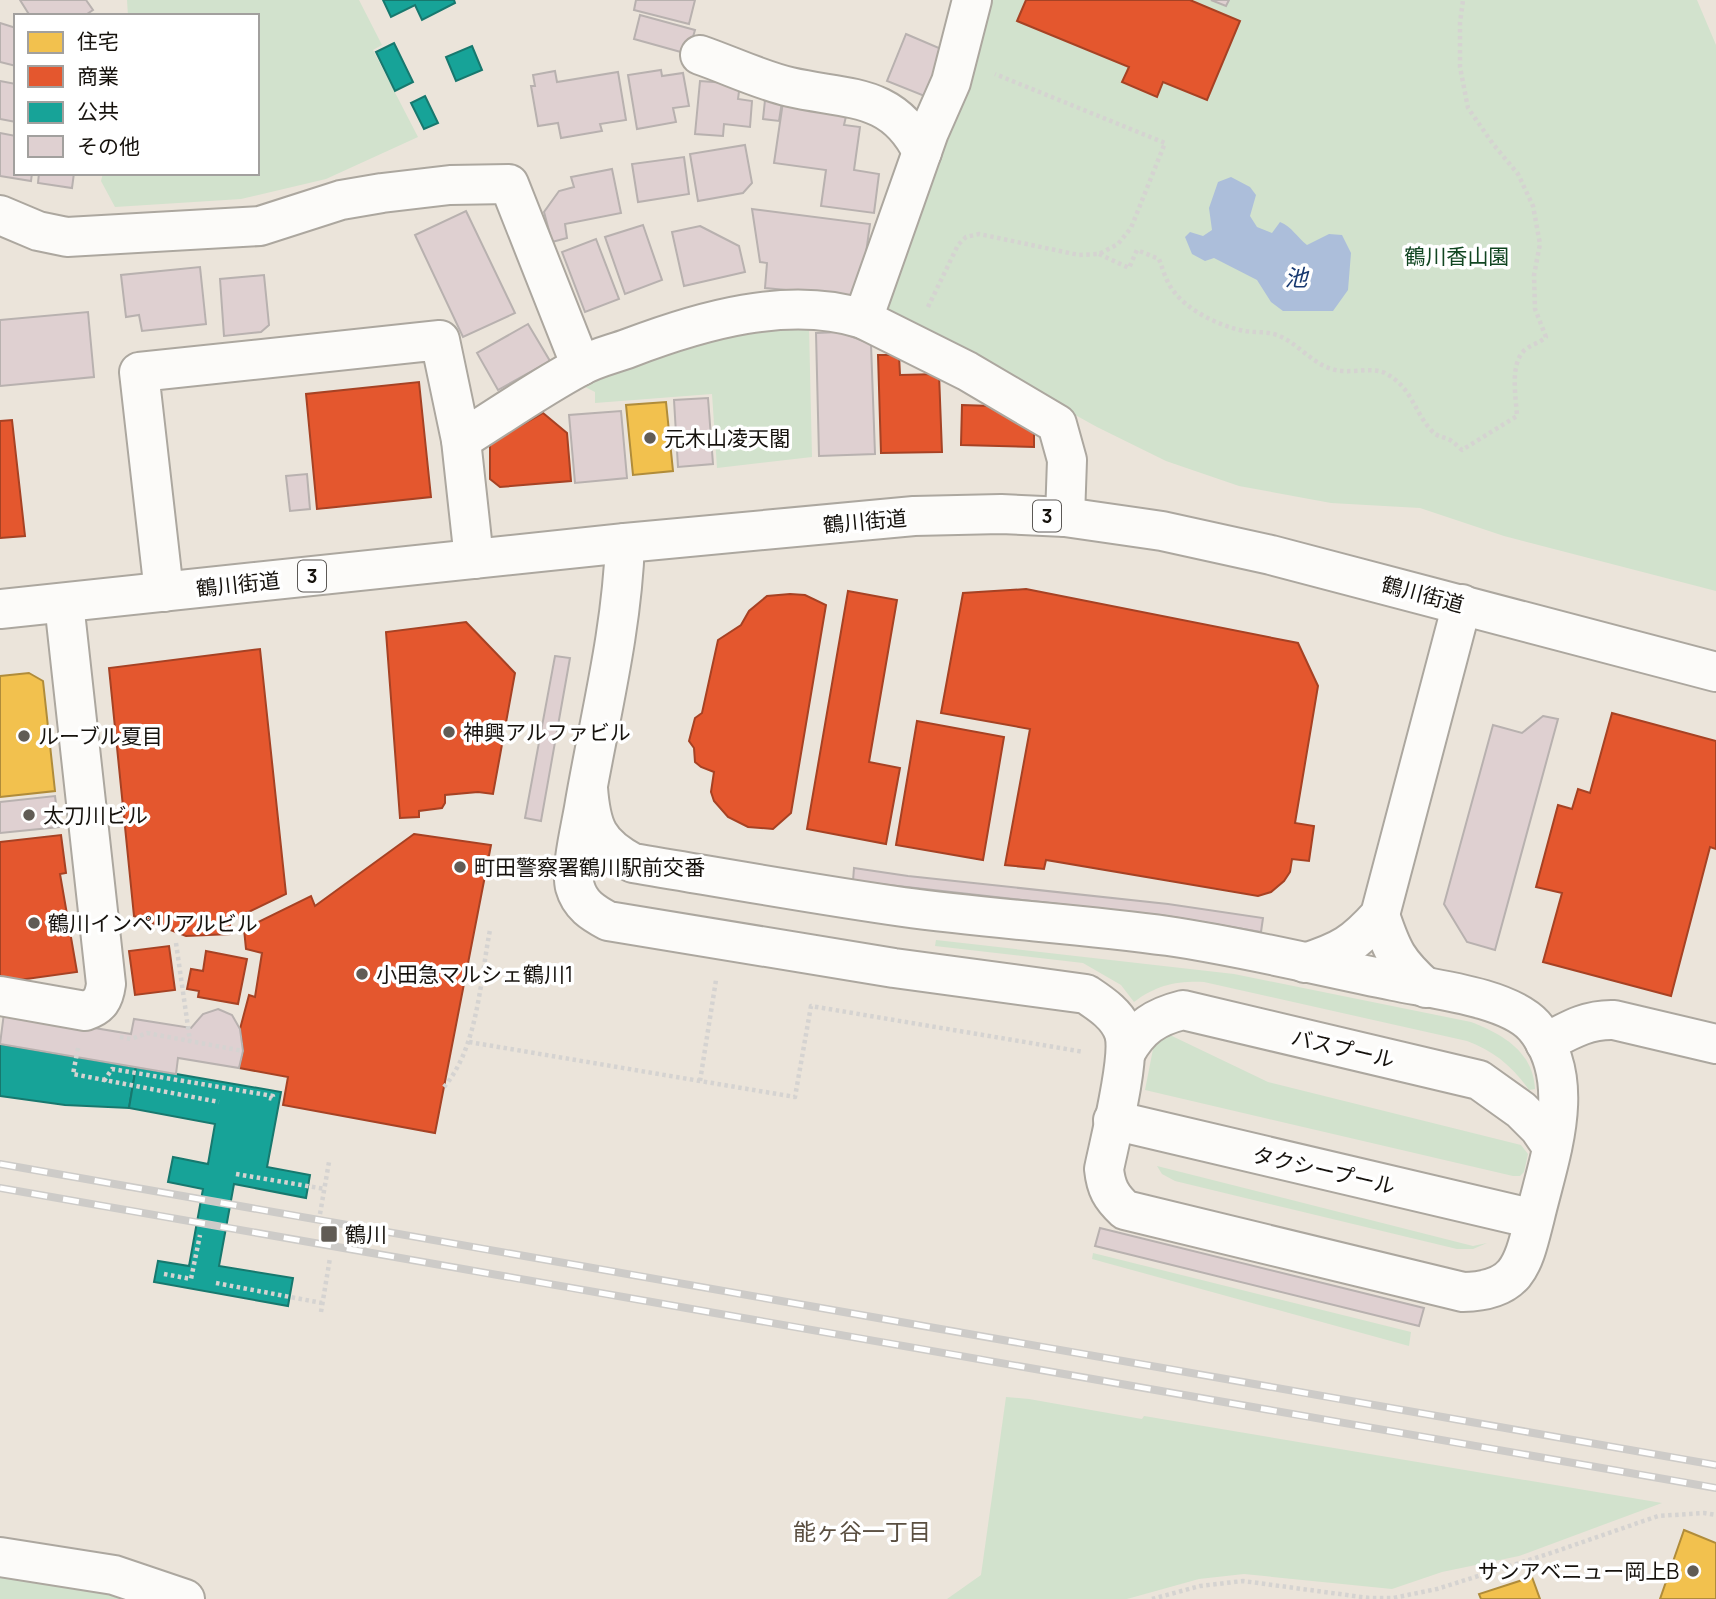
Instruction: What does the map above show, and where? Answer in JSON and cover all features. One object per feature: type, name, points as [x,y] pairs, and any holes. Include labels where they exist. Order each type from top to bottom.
[{"type":"street","points":[[863,319],[922,152],[951,82],[972,0]]},
{"type":"street","points":[[699,55],[789,87],[870,101],[899,119],[915,137],[922,152]]},
{"type":"street","points":[[0,215],[38,231],[67,237],[260,226],[341,200],[382,193],[450,185],[509,184],[581,366]]},
{"type":"street","points":[[461,440],[581,366],[682,328],[740,315],[785,310],[846,314],[863,319],[967,371],[1057,424],[1067,460],[1065,517]]},
{"type":"street","points":[[164,592],[139,372],[440,340],[461,440],[474,559]]},
{"type":"street","name":"鶴川街道","points":[[0,609],[625,543],[914,516],[1001,514],[1065,517],[1162,531],[1244,549],[1716,672]]},
{"type":"street","points":[[588,788],[590,817],[599,838],[613,853],[633,863],[902,907],[1169,936],[1426,988],[1511,1009],[1533,1026],[1545,1043],[1556,1075],[1559,1097],[1552,1147],[1525,1256],[1517,1274],[1502,1285],[1484,1291],[1463,1292],[1125,1210],[1112,1198],[1105,1185],[1104,1169],[1126,1052],[1124,1032],[1116,1018],[1086,994],[894,968],[608,920],[587,909],[575,887],[575,862],[588,788],[620,619],[625,543]]},
{"type":"street","points":[[0,996],[85,1011],[97,1007],[104,996],[104,970],[64,603]]},
{"type":"street","points":[[1305,963],[1334,954],[1359,939],[1380,915],[1462,604]]},
{"type":"street","points":[[1380,915],[1390,945],[1405,968],[1426,988]]},
{"type":"street","name":"バスプール","points":[[1126,1052],[1135,1036],[1148,1022],[1183,1010],[1479,1080],[1521,1110],[1539,1128],[1552,1147]]},
{"type":"street","points":[[1545,1043],[1583,1023],[1614,1020],[1716,1044]]},
{"type":"street","name":"タクシープール","points":[[1113,1120],[1534,1219]]},
{"type":"street","points":[[0,1557],[114,1575],[185,1599]]},
{"type":"path","points":[[1099,254],[1129,268],[1137,250],[1159,259],[1175,293],[1195,311],[1246,331],[1275,334],[1293,342],[1319,363],[1333,370],[1381,372],[1397,380],[1411,396],[1429,428],[1437,436],[1450,440],[1462,450],[1517,416],[1516,366],[1520,355],[1546,337],[1535,309],[1534,275],[1540,244],[1533,206],[1518,174],[1468,108],[1460,67],[1463,0]]},
{"type":"path","points":[[911,343],[958,245],[966,237],[979,234],[1080,255],[1099,254],[1118,244],[1130,228],[1165,143],[987,71]]},
{"type":"path","points":[[444,1087],[457,1072],[469,1042],[490,930]]},
{"type":"path","points":[[176,943],[190,1041]]},
{"type":"path","points":[[700,1081],[718,969]]},
{"type":"path","points":[[469,1042],[795,1097],[811,1006],[1084,1052]]},
{"type":"path","points":[[119,1037],[131,1039],[147,1033],[243,1051]]},
{"type":"path","points":[[75,1065],[74,1074],[219,1101]]},
{"type":"path","points":[[104,1081],[112,1069],[273,1096],[269,1098]]},
{"type":"path","points":[[320,1214],[329,1162]]},
{"type":"path","points":[[236,1174],[325,1189]]},
{"type":"path","points":[[164,1273],[191,1279],[200,1235]]},
{"type":"path","points":[[321,1312],[330,1258]]},
{"type":"path","points":[[216,1283],[322,1303]]},
{"type":"path","points":[[1152,1599],[1200,1586],[1243,1581],[1368,1598],[1394,1598],[1548,1555],[1658,1516],[1704,1513],[1716,1516]]},
{"type":"green space","points":[[127,0],[359,0],[382,45],[373,50],[418,137],[326,179],[241,199],[115,207],[101,181],[102,175],[259,175],[259,14],[128,14]]},
{"type":"green space","name":"鶴川香山園","points":[[982,0],[1697,0],[1716,45],[1716,591],[1504,536],[1420,508],[1331,503],[1239,486],[1166,461],[1097,427],[880,307]]},
{"type":"green space","points":[[809,327],[812,457],[717,468],[712,394],[595,403],[595,392],[581,385],[594,377],[740,330]]},
{"type":"green space","points":[[936,940],[1234,974],[1471,1022],[1504,1038],[1522,1054],[1529,1064],[1535,1089],[1529,1090],[1509,1067],[1494,1055],[1467,1041],[1204,982],[1167,985],[1134,1002],[1121,985],[1083,963],[935,946]]},
{"type":"green space","points":[[1162,1036],[1172,1036],[1268,1082],[1521,1145],[1528,1154],[1524,1172],[1520,1176],[1513,1176],[1145,1090],[1153,1049]]},
{"type":"green space","points":[[1157,1166],[1473,1246],[1487,1243],[1473,1249],[1457,1249],[1175,1181],[1162,1174]]},
{"type":"green space","points":[[1093,1253],[1411,1332],[1409,1346],[1092,1259]]},
{"type":"green space","points":[[1006,1397],[1142,1419],[1144,1416],[1662,1503],[1519,1556],[1442,1572],[1392,1589],[1244,1574],[1199,1579],[1127,1599],[947,1599],[981,1575]]},
{"type":"green space","points":[[0,1577],[111,1594],[126,1599],[0,1599]]},
{"type":"water","name":"池","points":[[1231,177],[1250,187],[1256,195],[1250,216],[1257,227],[1272,233],[1280,222],[1307,245],[1329,234],[1342,235],[1351,253],[1348,290],[1333,311],[1283,311],[1271,302],[1257,280],[1214,258],[1205,261],[1192,254],[1185,237],[1190,232],[1203,236],[1212,230],[1209,208],[1218,182]]},
{"type":"building: 住宅","name":"元木山凌天閣","points":[[666,402],[673,471],[633,475],[626,405]]},
{"type":"building: 住宅","name":"ルーブル夏目","points":[[29,673],[43,681],[55,791],[0,797],[0,676]]},
{"type":"building: 住宅","name":"サンアベニュー岡上B","points":[[1684,1530],[1716,1543],[1716,1599],[1660,1599]]},
{"type":"building: 住宅","points":[[1532,1577],[1540,1599],[1481,1599],[1479,1594]]},
{"type":"building: 商業","points":[[1026,0],[1190,0],[1240,21],[1207,100],[1163,82],[1157,97],[1122,82],[1129,67],[1017,21]]},
{"type":"building: 商業","points":[[878,355],[899,355],[900,375],[939,374],[942,452],[881,453]]},
{"type":"building: 商業","points":[[419,382],[431,497],[317,509],[306,394]]},
{"type":"building: 商業","points":[[962,405],[992,406],[1034,426],[1034,447],[961,445]]},
{"type":"building: 商業","points":[[543,413],[567,433],[571,481],[500,487],[490,479],[490,443]]},
{"type":"building: 商業","points":[[12,420],[25,536],[0,538],[0,421]]},
{"type":"building: 商業","points":[[1026,589],[1298,643],[1318,686],[1295,823],[1314,826],[1309,861],[1292,859],[1290,872],[1284,881],[1271,892],[1258,896],[1046,860],[1044,869],[1005,865],[1030,729],[941,713],[963,593]]},
{"type":"building: 商業","points":[[848,591],[897,600],[869,762],[900,768],[886,844],[807,829]]},
{"type":"building: 商業","points":[[805,595],[826,605],[791,813],[773,829],[748,827],[728,817],[714,801],[711,792],[714,772],[695,762],[694,748],[689,741],[695,718],[702,713],[718,640],[741,625],[749,611],[767,596]]},
{"type":"building: 商業","name":"神興アルファビル","points":[[466,622],[515,673],[493,794],[478,792],[445,795],[442,808],[419,811],[419,817],[400,818],[386,632]]},
{"type":"building: 商業","points":[[260,649],[286,894],[230,921],[230,934],[186,936],[134,916],[109,668]]},
{"type":"building: 商業","points":[[1612,713],[1716,741],[1716,849],[1710,847],[1671,996],[1543,962],[1562,893],[1536,887],[1558,805],[1572,809],[1578,789],[1590,793]]},
{"type":"building: 商業","points":[[917,721],[1004,737],[983,860],[896,845]]},
{"type":"building: 商業","name":"小田急マルシェ鶴川1","points":[[414,834],[491,845],[435,1133],[283,1105],[288,1077],[239,1068],[243,1051],[240,1029],[249,995],[255,997],[262,953],[246,949],[244,929],[311,896],[315,906]]},
{"type":"building: 商業","name":"鶴川インペリアルビル","points":[[61,835],[66,873],[60,874],[77,972],[19,980],[0,977],[0,842]]},
{"type":"building: 商業","points":[[169,946],[175,990],[135,995],[129,951]]},
{"type":"building: 商業","points":[[206,951],[247,959],[238,1004],[198,997],[199,991],[187,989],[191,969],[203,971]]},
{"type":"building: 公共","points":[[383,0],[454,0],[455,3],[422,20],[415,5],[391,17]]},
{"type":"building: 公共","points":[[394,43],[413,82],[395,91],[376,52]]},
{"type":"building: 公共","points":[[472,46],[482,70],[456,81],[446,57]]},
{"type":"building: 公共","points":[[425,96],[438,123],[424,129],[411,103]]},
{"type":"building: 公共","points":[[0,1044],[136,1067],[129,1108],[65,1105],[0,1096]]},
{"type":"building: 公共","points":[[136,1067],[281,1092],[267,1167],[310,1175],[306,1198],[234,1184],[219,1266],[293,1278],[288,1306],[154,1282],[158,1261],[189,1266],[203,1189],[168,1182],[173,1157],[208,1164],[215,1124],[129,1108]]},
{"type":"building: その他","points":[[20,0],[86,0],[93,10],[87,14],[29,14]]},
{"type":"building: その他","points":[[636,0],[695,0],[689,24],[634,10]]},
{"type":"building: その他","points":[[1211,0],[1229,0],[1226,6]]},
{"type":"building: その他","points":[[640,15],[695,30],[688,54],[634,39]]},
{"type":"building: その他","points":[[0,23],[14,27],[14,66],[0,62]]},
{"type":"building: その他","points":[[906,34],[946,51],[927,97],[887,81]]},
{"type":"building: その他","points":[[661,70],[662,76],[683,73],[689,106],[673,108],[676,122],[637,129],[628,75]]},
{"type":"building: その他","points":[[555,71],[557,82],[618,72],[626,120],[600,124],[602,131],[561,138],[558,123],[538,126],[531,86],[535,86],[533,75]]},
{"type":"building: その他","points":[[0,81],[14,84],[14,122],[0,119]]},
{"type":"building: その他","points":[[700,81],[740,84],[738,99],[752,101],[750,127],[724,124],[723,136],[695,134]]},
{"type":"building: その他","points":[[765,100],[782,102],[779,121],[763,119]]},
{"type":"building: その他","points":[[783,102],[847,112],[844,125],[860,127],[854,170],[879,174],[874,213],[821,206],[826,170],[774,163]]},
{"type":"building: その他","points":[[0,133],[14,136],[14,175],[32,175],[31,181],[0,176]]},
{"type":"building: その他","points":[[745,145],[752,183],[743,193],[698,201],[690,154]]},
{"type":"building: その他","points":[[684,157],[689,194],[638,202],[632,164]]},
{"type":"building: その他","points":[[612,169],[621,213],[565,224],[567,238],[552,242],[544,212],[559,191],[574,187],[571,177]]},
{"type":"building: その他","points":[[39,175],[74,175],[72,188],[38,183]]},
{"type":"building: その他","points":[[752,209],[870,224],[860,297],[765,288],[767,263],[760,262]]},
{"type":"building: その他","points":[[466,211],[515,313],[463,337],[415,235]]},
{"type":"building: その他","points":[[643,225],[662,280],[625,294],[605,237]]},
{"type":"building: その他","points":[[700,226],[739,246],[745,272],[684,286],[672,232]]},
{"type":"building: その他","points":[[596,239],[619,299],[585,312],[562,252]]},
{"type":"building: その他","points":[[200,267],[206,324],[142,331],[139,315],[126,317],[121,275]]},
{"type":"building: その他","points":[[264,275],[269,325],[261,332],[224,336],[220,279]]},
{"type":"building: その他","points":[[88,312],[94,377],[0,386],[0,320]]},
{"type":"building: その他","points":[[528,324],[550,361],[498,390],[477,353]]},
{"type":"building: その他","points":[[840,332],[871,344],[875,454],[819,456],[816,333]]},
{"type":"building: その他","points":[[708,398],[713,464],[678,467],[674,400]]},
{"type":"building: その他","points":[[621,411],[627,478],[575,483],[569,415]]},
{"type":"building: その他","points":[[307,474],[310,509],[290,511],[286,476]]},
{"type":"building: その他","points":[[555,656],[570,658],[541,821],[525,818]]},
{"type":"building: その他","points":[[1543,716],[1558,719],[1495,950],[1467,942],[1444,904],[1493,725],[1522,733]]},
{"type":"building: その他","name":"太刀川ビル","points":[[55,796],[59,827],[0,833],[0,802]]},
{"type":"building: その他","points":[[854,868],[1168,904],[1263,918],[1261,932],[1167,916],[853,881]]},
{"type":"building: その他","points":[[218,1009],[232,1015],[240,1029],[243,1051],[239,1068],[178,1058],[176,1074],[0,1044],[4,1013],[131,1034],[134,1019],[191,1028],[203,1014]]},
{"type":"building: その他","points":[[1100,1228],[1424,1308],[1419,1326],[1095,1246]]},
{"type":"railway","points":[[0,1164],[1716,1465]]},
{"type":"railway","points":[[0,1188],[1716,1488]]},
{"type":"place","name":"元木山凌天閣","points":[[650,438]]},
{"type":"place","name":"神興アルファビル","points":[[449,732]]},
{"type":"place","name":"ルーブル夏目","points":[[24,736]]},
{"type":"place","name":"太刀川ビル","points":[[29,815]]},
{"type":"place","name":"町田警察署鶴川駅前交番","points":[[460,867]]},
{"type":"place","name":"鶴川インペリアルビル","points":[[34,923]]},
{"type":"place","name":"小田急マルシェ鶴川1","points":[[362,974]]},
{"type":"place","name":"鶴川","points":[[329,1234]]},
{"type":"place","name":"サンアベニュー岡上B","points":[[1693,1571]]},
{"type":"district","name":"能ヶ谷一丁目","points":[[862,1531]]}]
